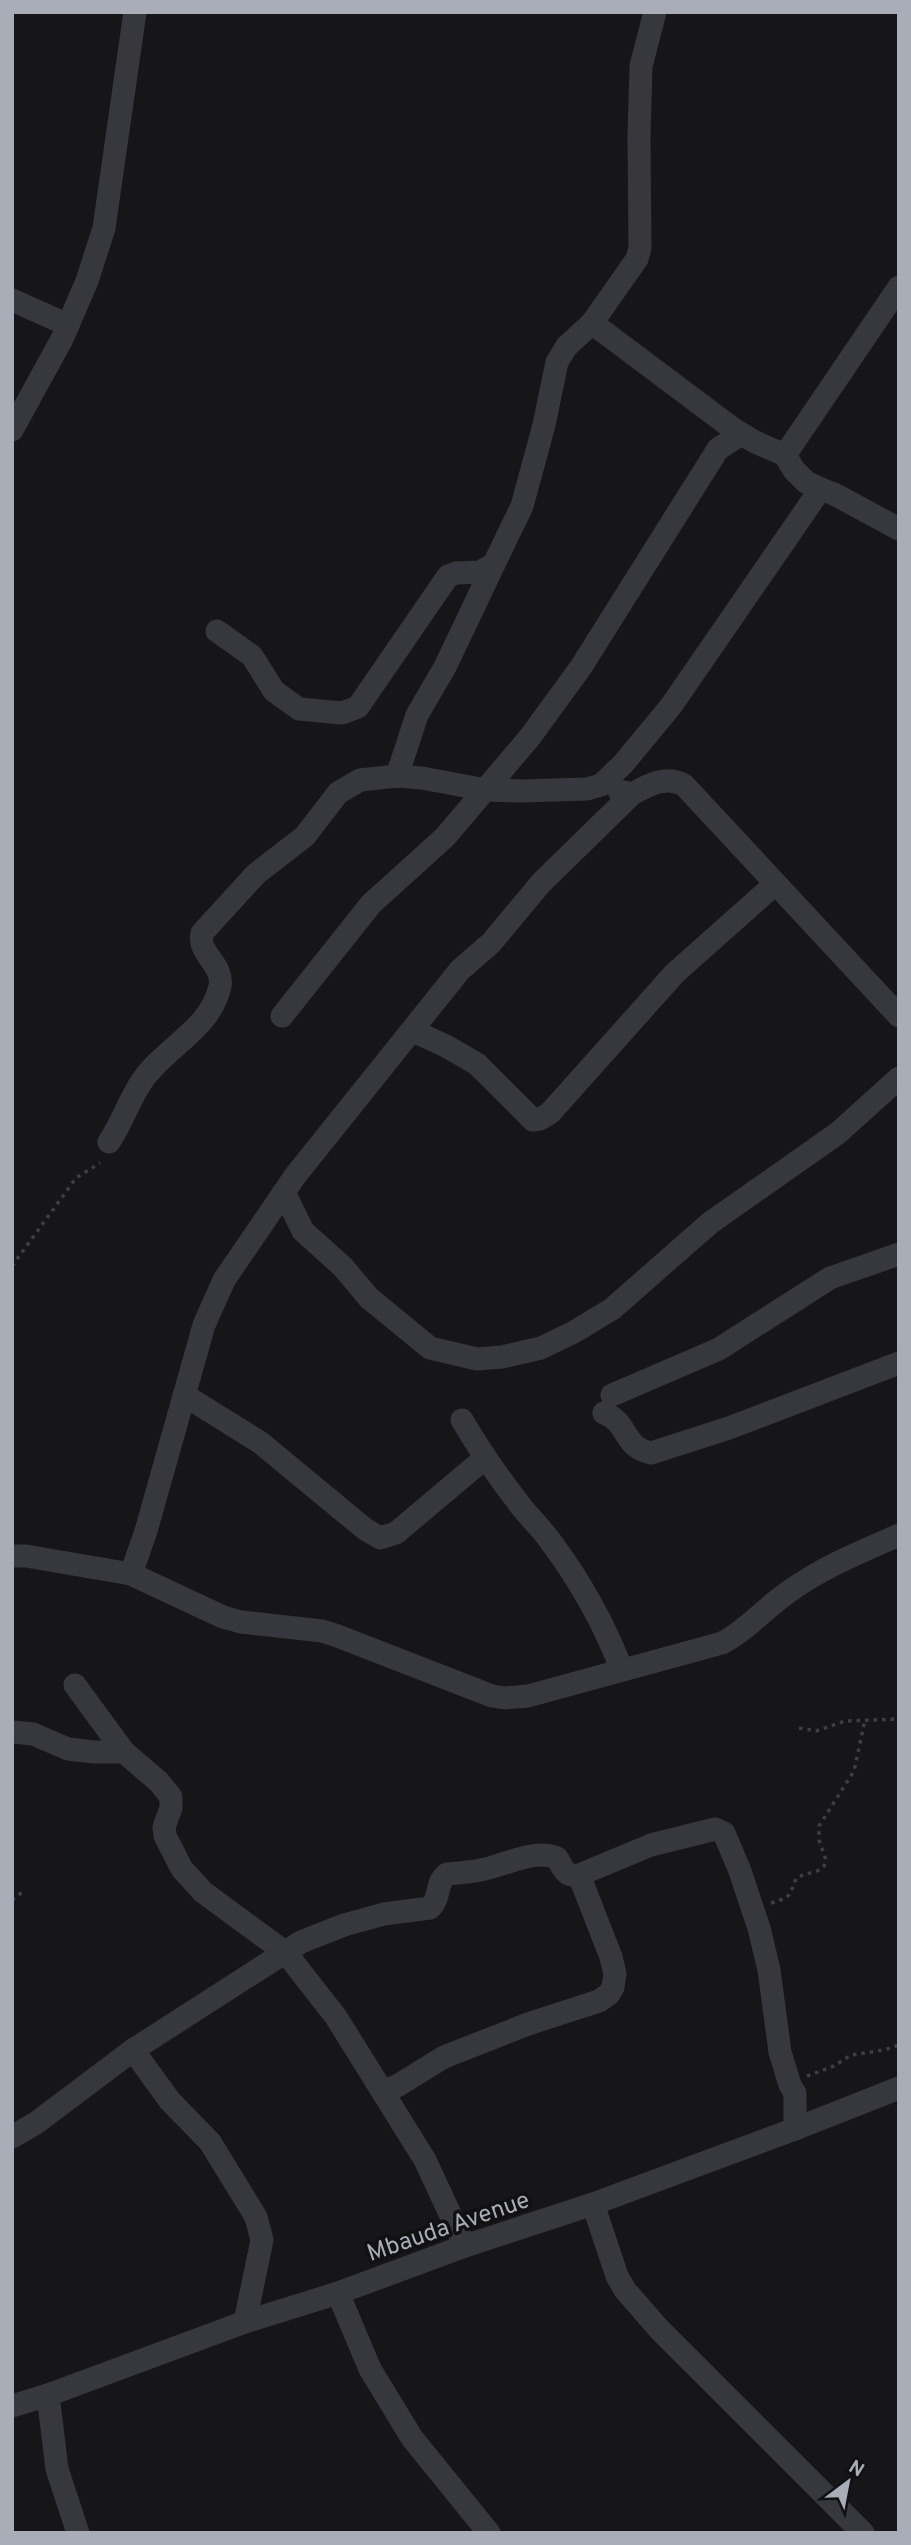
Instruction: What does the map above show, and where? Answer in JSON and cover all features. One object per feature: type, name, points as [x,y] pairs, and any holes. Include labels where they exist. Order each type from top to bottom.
[{"type":"street","points":[[12,430],[51,363],[87,281],[104,228],[135,12]]},
{"type":"street","points":[[397,776],[417,715],[445,667],[522,506],[544,425],[556,362],[567,346],[592,323],[637,259],[640,248],[641,66],[655,12]]},
{"type":"street","points":[[785,455],[899,287]]},
{"type":"street","points":[[12,300],[68,325]]},
{"type":"street","points":[[592,323],[741,434],[785,455],[794,470],[806,482],[899,529]]},
{"type":"street","points":[[282,1016],[371,904],[445,836],[530,737],[575,677],[718,450],[741,434]]},
{"type":"street","points":[[601,785],[623,764],[671,706],[810,501],[823,490]]},
{"type":"street","points":[[217,631],[252,656],[274,691],[299,709],[349,711],[358,707],[448,576],[480,572],[494,564]]},
{"type":"street","points":[[104,1152],[121,1125],[142,1081],[198,1026],[216,999],[221,979],[218,969],[201,945],[202,933],[256,874],[305,836],[338,793],[348,785],[372,777],[397,776],[485,790],[560,791],[601,785],[632,794]]},
{"type":"street","points":[[131,1574],[146,1531],[204,1325],[218,1292],[284,1192],[460,970],[491,943],[531,894],[632,794],[660,781],[677,780],[684,785],[899,1016]]},
{"type":"street","points":[[412,1031],[446,1045],[477,1064],[533,1120],[540,1119],[550,1113],[675,974],[775,884]]},
{"type":"street","points":[[284,1192],[303,1231],[343,1267],[369,1298],[430,1348],[477,1359],[502,1357],[541,1348],[612,1309],[709,1223],[838,1133],[899,1078]]},
{"type":"street","points":[[899,1254],[830,1278],[727,1345],[608,1404],[632,1445],[651,1453],[729,1428],[899,1363]]},
{"type":"street","points":[[184,1395],[261,1443],[365,1529],[380,1538],[396,1533],[485,1458]]},
{"type":"street","points":[[462,1420],[485,1458],[553,1545],[595,1610],[622,1670]]},
{"type":"street","points":[[12,1556],[131,1574],[223,1617],[261,1626],[321,1631],[335,1635],[492,1696],[505,1698],[528,1696],[701,1650],[730,1639],[786,1593],[830,1566],[899,1535]]},
{"type":"street","points":[[75,1685],[124,1752],[159,1782],[171,1797],[172,1808],[164,1827],[165,1836],[182,1869],[203,1892],[286,1953],[336,2017],[425,2160],[465,2246]]},
{"type":"street","points":[[12,1731],[33,1734],[68,1749],[124,1752]]},
{"type":"street","points":[[12,2137],[36,2123],[134,2050],[301,1942],[344,1925],[384,1914],[430,1908],[436,1901],[438,1885],[447,1874],[481,1870],[549,1855],[557,1858],[566,1874],[579,1875],[651,1845],[715,1829],[724,1833],[753,1908],[769,1970],[778,2039],[790,2085],[795,2093],[795,2129]]},
{"type":"street","points":[[383,2091],[397,2086],[444,2057],[528,2024],[598,2001],[609,1994],[615,1974],[611,1957],[579,1875]]},
{"type":"street","points":[[134,2050],[170,2101],[210,2142],[256,2217],[262,2240],[245,2322]]},
{"type":"street","name":"Mbauda Avenue","points":[[12,2406],[245,2322],[338,2293],[465,2246],[593,2204],[899,2088]]},
{"type":"street","points":[[593,2204],[617,2276],[625,2290],[659,2329],[863,2533]]},
{"type":"street","points":[[338,2293],[370,2369],[412,2438],[489,2533]]},
{"type":"street","points":[[48,2395],[57,2469],[78,2533]]},
{"type":"path","points":[[12,1266],[76,1178],[104,1152]]},
{"type":"path","points":[[799,1728],[816,1731],[845,1721],[899,1719]]},
{"type":"path","points":[[753,1908],[786,1898],[792,1893],[797,1877],[820,1870],[824,1866],[826,1860],[819,1840],[819,1826],[854,1770],[865,1720]]},
{"type":"path","points":[[12,1900],[25,1890]]},
{"type":"path","points":[[790,2085],[834,2066],[851,2055],[899,2045]]}]
